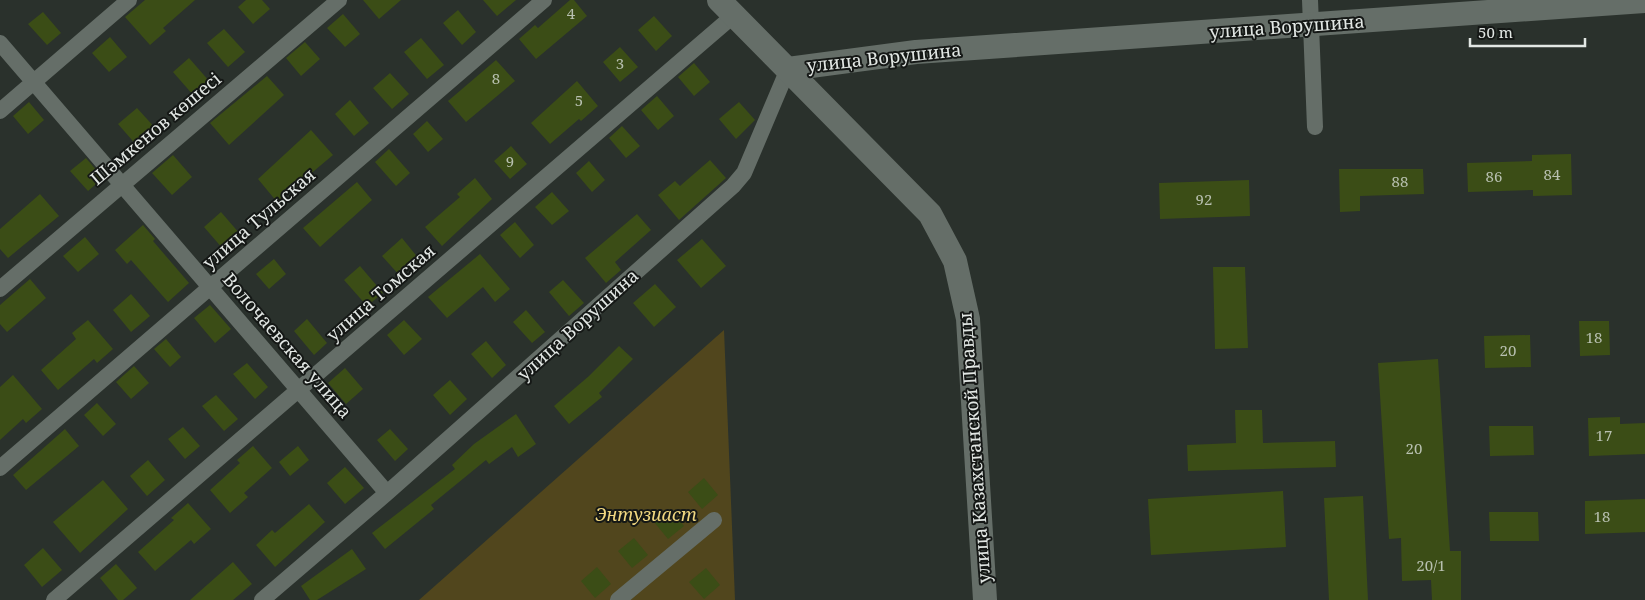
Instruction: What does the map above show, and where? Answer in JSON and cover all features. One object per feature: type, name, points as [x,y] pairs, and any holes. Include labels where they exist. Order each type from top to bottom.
[{"type":"street","points":[[0,111],[129,0]]},
{"type":"street","name":"Шәмкенов көшесі","points":[[0,289],[340,0]]},
{"type":"street","name":"улица Тульская","points":[[0,468],[544,0]]},
{"type":"street","points":[[1310,0],[1315,126]]},
{"type":"street","name":"улица Ворушина","points":[[262,600],[387,493],[733,186],[744,173],[788,69],[916,52],[1310,26],[1645,1]]},
{"type":"street","name":"улица Казахстанской Правды","points":[[726,8],[930,214],[956,261],[968,319],[984,600]]},
{"type":"street","name":"улица Томская","points":[[54,600],[298,391],[726,8]]},
{"type":"street","name":"Волочаевская улица","points":[[0,43],[387,493]]},
{"type":"street","points":[[618,600],[714,520]]},
{"type":"green space","name":"Энтузиаст","points":[[724,330],[735,600],[419,600]]},
{"type":"building","points":[[145,0],[195,0],[163,28],[166,31],[150,45],[125,17]]},
{"type":"building","points":[[246,0],[262,0],[270,9],[253,24],[238,7]]},
{"type":"building","points":[[363,0],[401,0],[379,19]]},
{"type":"building","points":[[483,0],[516,0],[497,16]]},
{"type":"building","points":[[570,0],[574,0],[587,16],[536,59],[519,39],[535,25],[538,28]]},
{"type":"building","points":[[458,10],[476,32],[462,45],[443,23]]},
{"type":"building","points":[[43,12],[61,33],[47,45],[28,24]]},
{"type":"building","points":[[343,14],[360,34],[345,47],[327,28]]},
{"type":"building","points":[[654,16],[672,36],[656,51],[638,30]]},
{"type":"building","points":[[224,29],[245,52],[228,67],[207,43]]},
{"type":"building","points":[[110,37],[127,57],[109,72],[92,53]]},
{"type":"building","points":[[421,38],[444,65],[427,79],[404,52]]},
{"type":"building","points":[[305,42],[320,59],[301,76],[286,58]]},
{"type":"building","points":[[620,47],[638,67],[620,82],[603,62]]},
{"type":"building","points":[[189,58],[210,82],[194,96],[173,72]]},
{"type":"building","points":[[496,60],[515,81],[466,122],[448,101]]},
{"type":"building","points":[[694,63],[710,82],[694,96],[678,77]]},
{"type":"building","points":[[390,73],[409,94],[392,109],[373,88]]},
{"type":"building","points":[[267,76],[284,95],[229,145],[210,123]]},
{"type":"building","points":[[577,81],[598,106],[581,121],[579,119],[550,144],[531,123]]},
{"type":"building","points":[[657,96],[674,116],[658,130],[641,110]]},
{"type":"building","points":[[350,100],[369,123],[354,136],[335,114]]},
{"type":"building","points":[[29,102],[44,120],[28,134],[13,116]]},
{"type":"building","points":[[739,102],[755,120],[736,139],[719,119]]},
{"type":"building","points":[[137,108],[157,130],[138,147],[118,124]]},
{"type":"building","points":[[427,121],[443,139],[428,152],[413,134]]},
{"type":"building","points":[[622,126],[640,146],[626,158],[609,138]]},
{"type":"building","points":[[311,130],[333,155],[277,202],[258,179]]},
{"type":"building","points":[[511,146],[527,164],[510,179],[494,161]]},
{"type":"building","points":[[389,149],[410,173],[396,186],[375,162]]},
{"type":"building","points":[[1571,154],[1572,195],[1533,196],[1533,190],[1468,192],[1467,163],[1532,161],[1532,155]]},
{"type":"building","points":[[173,155],[192,177],[172,195],[152,173]]},
{"type":"building","points":[[86,158],[103,178],[88,191],[70,171]]},
{"type":"building","points":[[710,160],[726,178],[679,220],[658,195],[675,181],[680,186]]},
{"type":"building","points":[[589,161],[605,180],[592,192],[576,173]]},
{"type":"building","points":[[1339,169],[1423,169],[1424,194],[1360,196],[1360,211],[1340,212]]},
{"type":"building","points":[[475,178],[492,199],[442,246],[425,227],[460,197],[457,194]]},
{"type":"building","points":[[1249,180],[1250,216],[1160,219],[1159,183]]},
{"type":"building","points":[[357,182],[372,200],[320,247],[303,228]]},
{"type":"building","points":[[552,192],[569,211],[552,225],[535,207]]},
{"type":"building","points":[[40,194],[59,216],[8,258],[0,249],[0,229]]},
{"type":"building","points":[[221,212],[240,234],[223,249],[204,227]]},
{"type":"building","points":[[637,214],[651,230],[615,262],[621,270],[606,283],[585,258]]},
{"type":"building","points":[[515,222],[534,245],[520,258],[500,235]]},
{"type":"building","points":[[143,225],[155,239],[153,241],[189,283],[168,302],[131,260],[127,264],[115,250]]},
{"type":"building","points":[[85,237],[99,254],[78,272],[63,256]]},
{"type":"building","points":[[402,238],[419,259],[400,276],[382,256]]},
{"type":"building","points":[[702,239],[726,266],[701,288],[677,260]]},
{"type":"building","points":[[480,254],[510,289],[495,302],[483,287],[447,318],[428,297]]},
{"type":"building","points":[[274,259],[286,274],[269,289],[256,274]]},
{"type":"building","points":[[360,266],[383,293],[367,306],[344,280]]},
{"type":"building","points":[[1213,267],[1245,267],[1248,348],[1215,349]]},
{"type":"building","points":[[30,279],[46,298],[7,332],[0,324],[0,305]]},
{"type":"building","points":[[563,280],[584,303],[569,316],[549,292]]},
{"type":"building","points":[[655,284],[676,307],[654,327],[633,303]]},
{"type":"building","points":[[131,294],[150,316],[131,332],[113,310]]},
{"type":"building","points":[[210,305],[231,329],[215,343],[194,318]]},
{"type":"building","points":[[526,310],[545,332],[532,343],[513,322]]},
{"type":"building","points":[[307,319],[327,343],[314,355],[294,331]]},
{"type":"building","points":[[88,320],[113,349],[97,363],[94,359],[58,390],[41,370],[76,339],[72,333]]},
{"type":"building","points":[[404,320],[422,339],[404,355],[387,335]]},
{"type":"building","points":[[1579,321],[1609,321],[1610,355],[1580,356]]},
{"type":"building","points":[[1530,335],[1531,367],[1485,368],[1484,336]]},
{"type":"building","points":[[166,339],[181,357],[170,367],[154,349]]},
{"type":"building","points":[[486,341],[506,365],[492,378],[471,354]]},
{"type":"building","points":[[619,346],[633,359],[599,393],[602,397],[569,424],[554,406],[589,376]]},
{"type":"building","points":[[1438,359],[1450,551],[1461,551],[1461,600],[1432,600],[1431,580],[1402,581],[1401,538],[1389,539],[1378,363]]},
{"type":"building","points":[[247,363],[268,387],[255,399],[233,374]]},
{"type":"building","points":[[134,366],[149,383],[131,399],[116,382]]},
{"type":"building","points":[[345,368],[363,389],[346,404],[328,383]]},
{"type":"building","points":[[13,375],[42,409],[26,423],[23,419],[0,440],[0,387]]},
{"type":"building","points":[[450,380],[467,399],[450,415],[433,395]]},
{"type":"building","points":[[216,395],[238,419],[224,431],[202,406]]},
{"type":"building","points":[[97,403],[116,424],[103,436],[84,415]]},
{"type":"building","points":[[1235,410],[1262,410],[1263,443],[1335,441],[1336,467],[1188,471],[1187,445],[1236,443]]},
{"type":"building","points":[[516,414],[536,444],[518,457],[512,447],[489,464],[486,460],[431,505],[434,509],[385,549],[372,533],[455,469],[452,465],[474,444]]},
{"type":"building","points":[[1620,417],[1620,424],[1645,423],[1645,454],[1589,456],[1588,418]]},
{"type":"building","points":[[1489,426],[1533,426],[1534,455],[1490,456]]},
{"type":"building","points":[[183,427],[200,446],[185,459],[168,439]]},
{"type":"building","points":[[65,429],[79,446],[26,490],[13,475]]},
{"type":"building","points":[[390,429],[408,449],[395,461],[377,440]]},
{"type":"building","points":[[253,446],[272,468],[244,493],[248,497],[230,513],[210,490],[240,463],[237,460]]},
{"type":"building","points":[[298,446],[309,460],[290,476],[279,462]]},
{"type":"building","points":[[148,460],[165,480],[147,496],[130,476]]},
{"type":"building","points":[[345,467],[364,488],[345,504],[327,483]]},
{"type":"building","points":[[704,478],[718,495],[702,509],[688,492]]},
{"type":"building","points":[[103,480],[128,509],[80,553],[53,522]]},
{"type":"building","points":[[1283,491],[1286,547],[1151,555],[1148,499]]},
{"type":"building","points":[[1363,496],[1368,600],[1329,600],[1324,498]]},
{"type":"building","points":[[1645,499],[1645,532],[1585,534],[1585,501]]},
{"type":"building","points":[[188,503],[211,529],[194,544],[191,540],[155,571],[138,552],[174,520],[171,518]]},
{"type":"building","points":[[309,504],[325,522],[275,567],[256,545],[272,530],[275,533]]},
{"type":"building","points":[[670,509],[684,526],[668,539],[654,522]]},
{"type":"building","points":[[1489,512],[1538,512],[1539,541],[1490,541]]},
{"type":"building","points":[[634,538],[648,555],[632,568],[618,551]]},
{"type":"building","points":[[43,548],[62,570],[42,587],[24,565]]},
{"type":"building","points":[[352,549],[366,569],[317,600],[310,600],[301,586]]},
{"type":"building","points":[[233,562],[252,584],[233,600],[190,600]]},
{"type":"building","points":[[116,564],[137,588],[123,600],[118,600],[100,578]]},
{"type":"building","points":[[597,567],[611,584],[595,598],[581,581]]},
{"type":"building","points":[[706,568],[720,585],[704,599],[689,582]]}]
